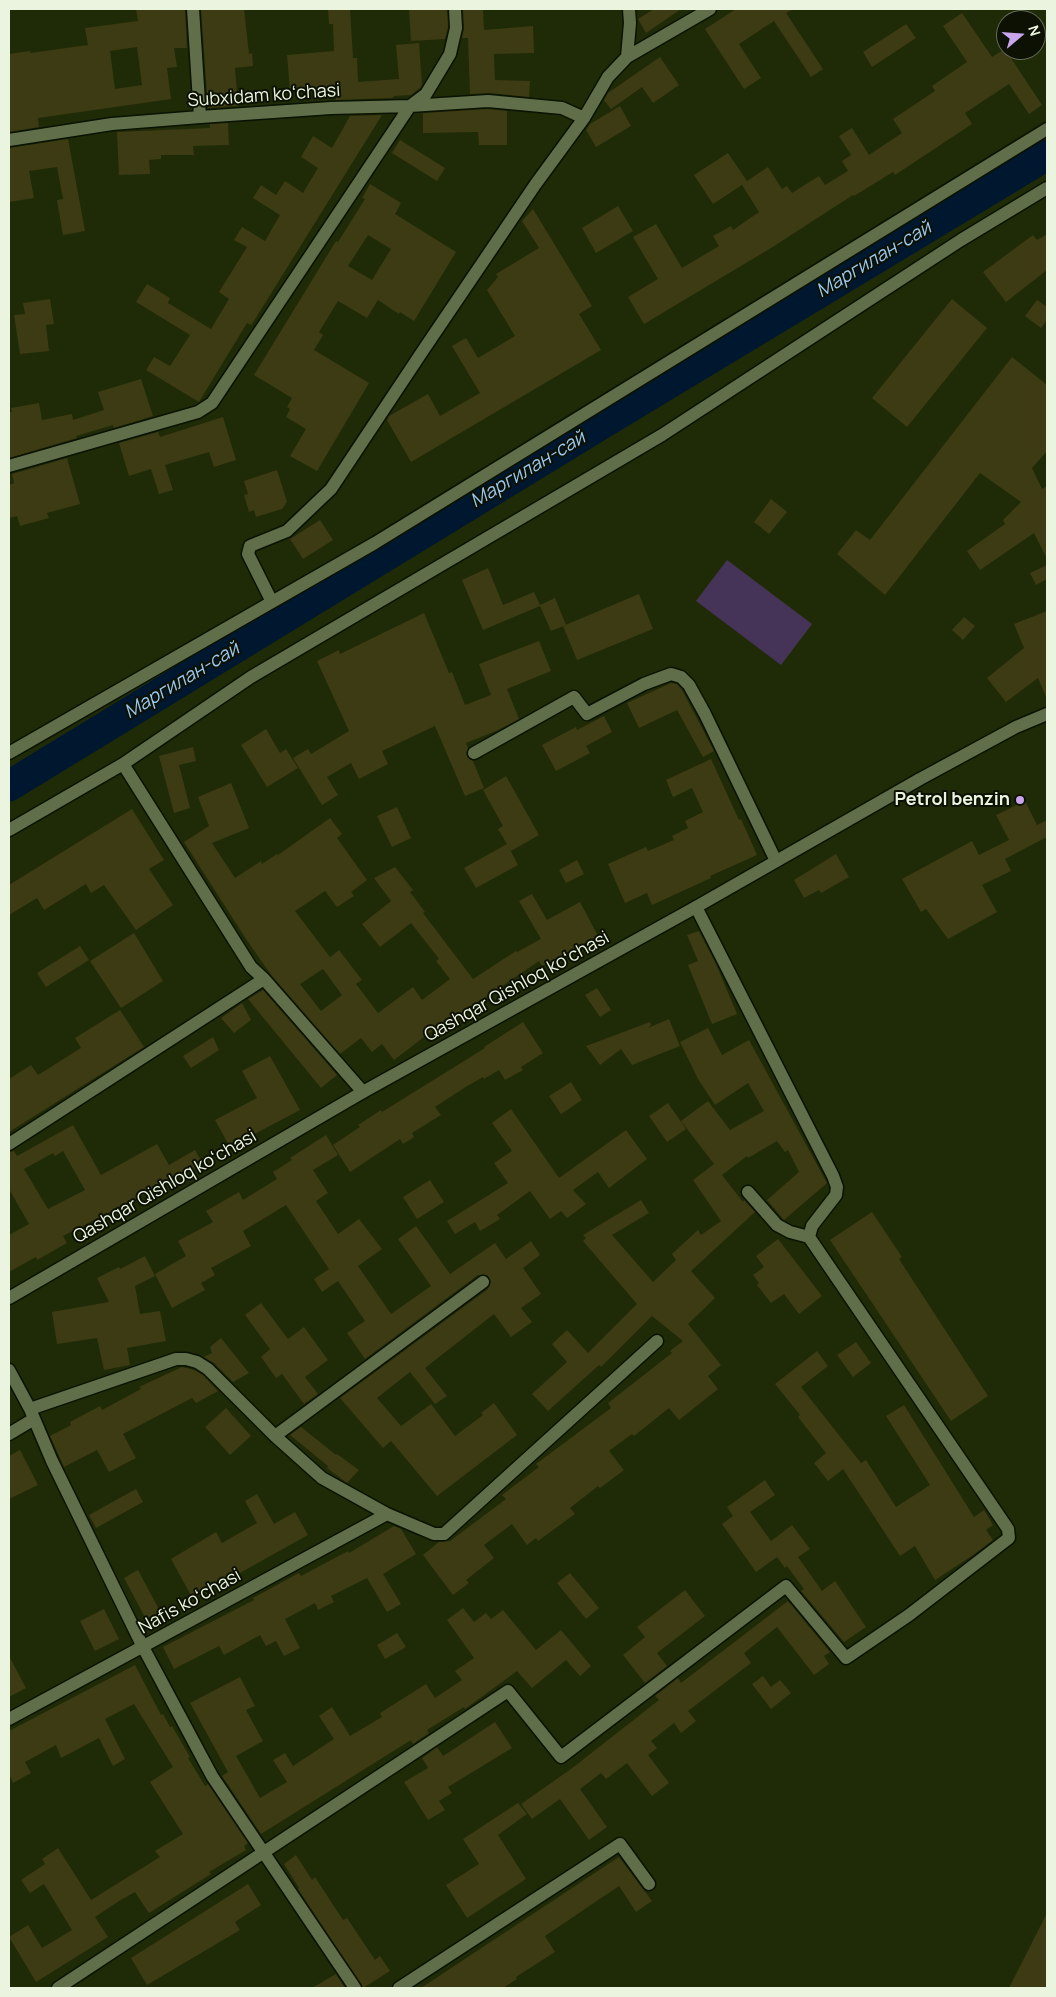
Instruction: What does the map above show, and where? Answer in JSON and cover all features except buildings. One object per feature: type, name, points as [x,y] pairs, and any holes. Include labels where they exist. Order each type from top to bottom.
[{"type":"street","points":[[194,9],[200,117]]},
{"type":"street","points":[[9,466],[198,412],[212,402],[410,106],[426,94],[450,54],[456,28],[455,9]]},
{"type":"street","points":[[627,56],[630,23],[628,9]]},
{"type":"street","points":[[272,602],[248,554],[250,546],[288,532],[331,490],[529,194],[584,118],[608,77],[627,56],[710,9]]},
{"type":"street","name":"Subxidam koʻchasi","points":[[9,140],[112,124],[331,108],[410,106],[488,101],[562,108],[584,118]]},
{"type":"street","points":[[9,753],[376,543],[1047,129]]},
{"type":"street","points":[[9,830],[123,764],[250,677],[662,435],[961,240],[1047,188]]},
{"type":"street","points":[[474,753],[574,697],[587,714],[644,684],[671,674],[681,676],[689,685],[706,714],[776,861]]},
{"type":"street","name":"Qashqar Qishloq koʻchasi","points":[[9,1298],[363,1092],[920,780],[1016,727],[1047,714]]},
{"type":"street","points":[[123,764],[252,967],[363,1092]]},
{"type":"street","points":[[696,907],[837,1187],[836,1195],[812,1226],[809,1237]]},
{"type":"street","points":[[9,1144],[264,979]]},
{"type":"street","points":[[58,1988],[508,1691],[561,1757],[786,1586],[846,1658],[909,1614],[1009,1538],[1008,1529],[809,1237],[790,1232],[778,1225],[748,1192]]},
{"type":"street","points":[[275,1436],[482,1282]]},
{"type":"street","points":[[9,1434],[32,1414],[176,1359],[186,1359],[197,1362],[208,1369],[275,1436],[322,1478],[387,1514],[434,1534],[444,1534],[658,1341]]},
{"type":"street","points":[[9,1370],[144,1647],[212,1776],[262,1853],[355,1988]]},
{"type":"street","name":"Nafis koʻchasi","points":[[9,1720],[387,1514]]},
{"type":"street","points":[[399,1988],[620,1844],[649,1884]]},
{"type":"shaded area","points":[[727,560],[812,624],[781,665],[696,601]]},
{"type":"waterway","name":"Маргилан-сай","points":[[9,786],[603,423],[1047,155]]},
{"type":"place","name":"Petrol benzin","points":[[1020,800]]}]
